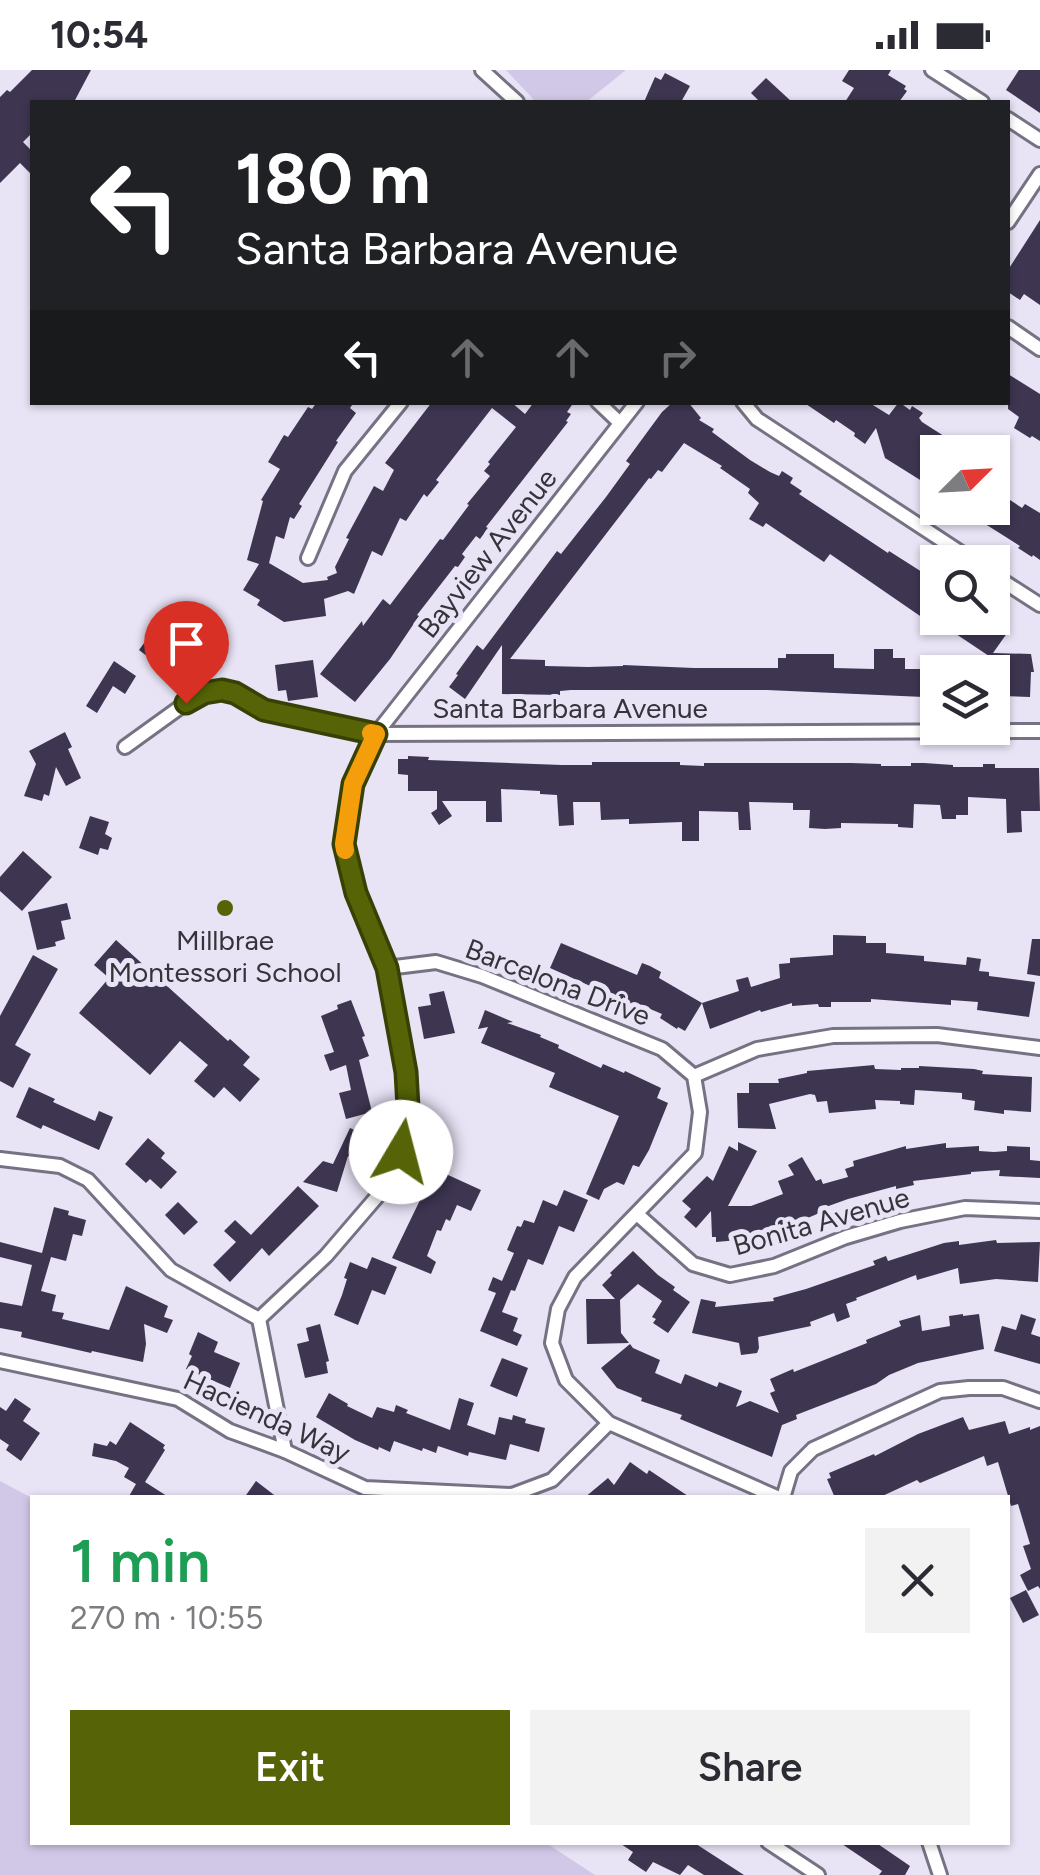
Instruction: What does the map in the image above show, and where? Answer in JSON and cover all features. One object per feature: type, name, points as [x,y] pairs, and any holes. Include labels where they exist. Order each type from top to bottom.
[{"type":"street","points":[[482,70],[515,100]]},
{"type":"street","points":[[932,70],[979,100]]},
{"type":"street","points":[[1010,120],[1040,140]]},
{"type":"street","points":[[1010,219],[1040,174]]},
{"type":"street","points":[[1010,328],[1040,349]]},
{"type":"street","points":[[308,558],[345,471],[399,405]]},
{"type":"street","points":[[601,405],[620,423]]},
{"type":"street","name":"Bayview Avenue","points":[[260,1319],[326,1256],[393,1178],[409,1125],[406,1072],[387,968],[356,893],[344,844],[353,784],[376,734],[635,405]]},
{"type":"street","points":[[745,405],[757,419],[949,545]]},
{"type":"street","points":[[1010,586],[1040,606]]},
{"type":"street","name":"Santa Barbara Avenue","points":[[125,747],[186,703],[204,693],[222,690],[264,710],[376,734],[1040,731]]},
{"type":"street","name":"Barcelona Drive","points":[[387,968],[436,962],[482,976],[662,1049],[694,1076]]},
{"type":"street","points":[[774,1495],[609,1423],[566,1380],[552,1343],[558,1309],[575,1278],[695,1153],[700,1112],[694,1076],[758,1050],[833,1036],[937,1035],[1040,1048]]},
{"type":"street","points":[[0,1159],[60,1166],[88,1180],[171,1270],[260,1319],[285,1451]]},
{"type":"street","name":"Bonita Avenue","points":[[637,1214],[693,1264],[730,1275],[774,1266],[846,1237],[900,1221],[965,1208],[1040,1212]]},
{"type":"street","name":"Hacienda Way","points":[[0,1361],[178,1399],[230,1431],[285,1451],[367,1493],[512,1495],[552,1480],[609,1423]]},
{"type":"street","points":[[782,1495],[791,1470],[814,1449],[940,1391],[1003,1388],[1040,1401]]},
{"type":"street","points":[[773,1845],[818,1875]]},
{"type":"street","points":[[930,1845],[940,1875]]},
{"type":"shaded area","points":[[506,70],[626,70],[588,100],[534,100]]},
{"type":"shaded area","points":[[0,1481],[30,1497],[30,1845],[549,1845],[595,1875],[0,1875]]},
{"type":"building","points":[[32,70],[91,70],[75,100],[30,100],[30,135],[23,142],[30,149],[30,173],[20,163],[0,183],[0,97],[7,90],[10,92]]},
{"type":"building","points":[[849,70],[891,70],[888,75],[906,86],[907,91],[900,100],[846,100],[854,88],[842,81]]},
{"type":"building","points":[[1019,70],[1040,70],[1040,113],[1006,90]]},
{"type":"building","points":[[665,73],[690,86],[682,100],[645,100],[655,77],[661,80]]},
{"type":"building","points":[[766,78],[790,100],[758,100],[751,93]]},
{"type":"building","points":[[1040,220],[1040,305],[1024,294],[1020,300],[1010,293],[1010,267]]},
{"type":"building","points":[[1010,375],[1040,394],[1040,441],[1014,428],[1019,417],[1008,409]]},
{"type":"building","points":[[315,405],[352,405],[350,408],[356,413],[299,504],[302,506],[294,519],[290,517],[284,539],[276,536],[269,563],[303,583],[328,580],[337,573],[335,567],[349,539],[346,538],[374,486],[383,491],[394,470],[385,463],[430,405],[514,405],[525,414],[532,405],[572,405],[567,412],[571,414],[568,422],[480,539],[476,536],[462,554],[465,557],[458,567],[417,615],[390,659],[355,702],[320,674],[383,599],[390,605],[443,540],[490,476],[484,471],[488,462],[516,427],[492,408],[427,497],[424,494],[406,521],[400,518],[382,556],[372,551],[354,594],[348,591],[324,599],[326,616],[284,622],[257,605],[260,600],[243,590],[259,564],[247,560],[261,500],[280,469],[268,462],[284,435],[288,437],[308,407],[312,409]]},
{"type":"building","points":[[670,405],[690,405],[699,420],[750,460],[779,476],[782,471],[793,478],[790,483],[802,491],[799,494],[920,571],[920,616],[830,554],[824,562],[766,523],[763,527],[749,519],[759,503],[748,493],[750,489],[684,443],[662,472],[658,470],[649,478],[510,659],[545,660],[545,666],[778,668],[778,658],[786,658],[786,654],[834,654],[834,668],[874,669],[874,649],[893,649],[893,658],[905,658],[905,669],[920,669],[920,697],[767,690],[502,694],[502,645],[465,699],[449,687],[477,645],[483,650],[557,551],[561,554],[606,497],[630,464],[626,461]]},
{"type":"building","points":[[807,405],[873,405],[889,415],[897,405],[910,410],[912,406],[923,413],[919,418],[922,422],[942,435],[920,435],[920,480],[885,458],[876,428],[865,444],[836,420],[834,423]]},
{"type":"building","points":[[1010,500],[1040,513],[1040,560],[987,525],[1010,525]]},
{"type":"building","points":[[175,629],[203,650],[192,665],[181,657],[169,673],[139,650],[150,635],[163,645]]},
{"type":"building","points":[[958,635],[1006,635],[993,653],[1031,654],[1034,672],[1030,697],[1010,696],[1010,655],[988,655]]},
{"type":"building","points":[[313,660],[318,697],[288,701],[286,690],[278,691],[275,665]]},
{"type":"building","points":[[114,661],[136,676],[125,694],[113,686],[97,713],[86,706]]},
{"type":"building","points":[[65,732],[81,778],[66,786],[56,767],[49,796],[44,794],[42,801],[24,796],[36,764],[29,751]]},
{"type":"building","points":[[408,756],[562,765],[995,764],[995,768],[1039,768],[1040,811],[1021,811],[1022,832],[1007,833],[1006,799],[968,797],[968,815],[956,815],[956,819],[942,819],[940,805],[914,804],[913,828],[841,823],[841,828],[825,829],[809,828],[810,810],[793,810],[793,803],[749,802],[751,830],[739,830],[738,812],[699,811],[699,841],[682,841],[682,822],[629,824],[629,819],[601,820],[600,802],[573,802],[574,825],[559,826],[557,795],[501,789],[502,822],[486,822],[486,801],[442,801],[452,816],[439,825],[431,813],[437,809],[437,791],[408,791],[408,775],[398,774],[398,759]]},
{"type":"building","points":[[90,816],[109,822],[105,834],[112,838],[108,850],[100,848],[98,855],[79,848]]},
{"type":"building","points":[[23,851],[52,877],[22,911],[0,891],[0,877]]},
{"type":"building","points":[[67,903],[71,919],[61,921],[65,939],[55,942],[56,946],[37,950],[28,912]]},
{"type":"building","points":[[833,935],[866,936],[866,943],[886,943],[886,953],[924,956],[924,961],[966,965],[967,957],[981,959],[979,971],[989,972],[989,976],[1035,982],[1029,1017],[977,1010],[978,1002],[951,1000],[951,1005],[871,999],[831,1002],[831,1007],[792,1003],[710,1029],[702,1003],[739,991],[736,980],[748,977],[751,987],[780,978],[779,964],[790,963],[790,958],[833,955]]},
{"type":"building","points":[[1032,939],[1040,939],[1040,976],[1027,974]]},
{"type":"building","points":[[116,940],[250,1057],[243,1065],[260,1079],[240,1102],[224,1087],[214,1098],[194,1081],[208,1065],[180,1041],[150,1075],[79,1013],[109,978],[94,965]]},
{"type":"building","points":[[561,943],[637,975],[642,963],[650,966],[661,972],[659,978],[702,1003],[685,1031],[677,1029],[660,1018],[662,1014],[550,968]]},
{"type":"building","points":[[33,955],[58,969],[15,1045],[31,1054],[13,1088],[0,1081],[0,1016]]},
{"type":"building","points":[[444,991],[455,1033],[424,1039],[418,1007],[431,1005],[429,994]]},
{"type":"building","points":[[351,1000],[369,1056],[359,1060],[372,1112],[346,1119],[339,1093],[351,1090],[346,1065],[330,1071],[324,1055],[334,1052],[321,1016]]},
{"type":"building","points":[[485,1010],[601,1068],[603,1064],[625,1071],[661,1088],[657,1098],[668,1103],[649,1150],[639,1167],[633,1165],[624,1185],[617,1182],[604,1189],[599,1200],[586,1194],[619,1116],[549,1087],[555,1073],[481,1043],[488,1027],[478,1029]]},
{"type":"building","points":[[874,1065],[875,1069],[919,1066],[1032,1077],[1031,1112],[974,1110],[975,1101],[962,1099],[962,1093],[915,1090],[914,1105],[875,1100],[876,1109],[829,1113],[827,1101],[817,1102],[815,1095],[810,1094],[769,1104],[776,1129],[738,1128],[737,1093],[749,1093],[749,1083],[779,1083],[778,1079],[807,1071]]},
{"type":"building","points":[[29,1087],[95,1121],[99,1111],[113,1117],[99,1150],[16,1117]]},
{"type":"building","points":[[350,1128],[366,1135],[354,1159],[348,1156],[337,1192],[303,1182],[323,1161],[333,1164]]},
{"type":"building","points":[[148,1138],[165,1153],[161,1158],[177,1172],[161,1189],[150,1179],[146,1183],[125,1164]]},
{"type":"building","points":[[738,1142],[757,1151],[728,1206],[751,1206],[783,1194],[778,1181],[794,1175],[788,1165],[802,1157],[816,1181],[821,1179],[823,1184],[848,1177],[845,1169],[854,1166],[853,1161],[906,1146],[946,1143],[946,1148],[979,1146],[979,1151],[994,1152],[1007,1151],[1007,1146],[1030,1147],[1030,1160],[1040,1161],[1040,1178],[999,1176],[1000,1170],[913,1181],[914,1185],[896,1186],[823,1208],[824,1211],[782,1229],[749,1239],[716,1242],[716,1237],[712,1237],[711,1211],[696,1228],[684,1217],[691,1209],[682,1201],[707,1176],[713,1181],[729,1146],[738,1151]]},
{"type":"building","points":[[435,1169],[481,1190],[471,1211],[457,1205],[450,1221],[446,1219],[441,1231],[437,1230],[427,1256],[436,1262],[431,1274],[392,1258]]},
{"type":"building","points":[[298,1186],[319,1206],[269,1256],[262,1248],[230,1282],[213,1265],[236,1242],[224,1231],[235,1220],[251,1235]]},
{"type":"building","points":[[564,1190],[588,1200],[574,1232],[559,1226],[543,1265],[528,1259],[515,1291],[511,1290],[502,1312],[518,1318],[513,1331],[522,1335],[517,1346],[480,1331],[496,1293],[488,1290],[493,1277],[502,1281],[514,1253],[507,1250],[517,1226],[521,1227],[524,1220],[534,1223],[543,1200],[557,1206]]},
{"type":"building","points":[[178,1202],[198,1222],[184,1235],[165,1215]]},
{"type":"building","points":[[54,1207],[86,1220],[82,1236],[73,1234],[66,1261],[51,1257],[41,1291],[56,1295],[52,1311],[64,1313],[62,1319],[109,1330],[126,1286],[168,1306],[164,1317],[173,1320],[167,1333],[144,1324],[143,1362],[21,1337],[22,1332],[0,1328],[0,1302],[22,1306],[32,1265],[0,1257],[0,1242],[42,1253]]},
{"type":"building","points":[[1040,1242],[1038,1282],[996,1279],[960,1284],[958,1268],[917,1280],[916,1275],[846,1304],[850,1317],[837,1322],[834,1313],[810,1322],[811,1326],[758,1337],[757,1353],[741,1355],[739,1343],[692,1333],[701,1299],[716,1302],[715,1307],[774,1301],[773,1298],[875,1265],[873,1261],[886,1256],[888,1261],[944,1243]]},
{"type":"building","points":[[633,1251],[690,1302],[668,1333],[653,1323],[656,1319],[652,1317],[662,1301],[638,1284],[620,1300],[621,1333],[629,1343],[587,1344],[586,1299],[615,1299],[602,1285]]},
{"type":"building","points":[[372,1257],[397,1267],[385,1295],[372,1290],[358,1325],[334,1315],[350,1262],[367,1269]]},
{"type":"building","points":[[979,1314],[984,1349],[918,1363],[796,1415],[797,1419],[782,1425],[772,1457],[680,1419],[682,1415],[641,1401],[642,1398],[617,1388],[601,1368],[630,1344],[660,1360],[655,1373],[681,1384],[685,1374],[717,1387],[719,1382],[742,1391],[736,1407],[750,1401],[779,1413],[770,1393],[775,1391],[770,1379],[867,1343],[866,1340],[901,1326],[899,1321],[920,1315],[922,1331],[950,1326],[949,1316]]},
{"type":"building","points":[[1021,1314],[1036,1319],[1031,1334],[1040,1337],[1040,1364],[994,1351],[1002,1326],[1016,1330]]},
{"type":"building","points":[[320,1324],[328,1373],[305,1378],[297,1344],[309,1341],[306,1328]]},
{"type":"building","points":[[198,1332],[218,1342],[214,1352],[240,1363],[230,1388],[186,1369]]},
{"type":"building","points":[[502,1358],[528,1368],[517,1397],[490,1386]]},
{"type":"building","points":[[329,1393],[372,1418],[377,1407],[394,1412],[396,1405],[408,1410],[406,1413],[450,1430],[459,1398],[474,1403],[467,1425],[495,1435],[499,1417],[512,1420],[513,1415],[545,1428],[539,1452],[510,1444],[506,1460],[469,1452],[468,1456],[438,1446],[436,1453],[423,1448],[422,1451],[394,1441],[390,1452],[355,1440],[316,1417]]},
{"type":"building","points":[[15,1398],[31,1409],[23,1421],[40,1433],[21,1461],[6,1450],[9,1445],[0,1439],[0,1407],[6,1411]]},
{"type":"building","points":[[963,1417],[969,1430],[1005,1421],[1009,1434],[1040,1426],[1040,1589],[1038,1586],[1028,1591],[1020,1575],[1031,1569],[1023,1546],[1030,1544],[1018,1504],[1011,1506],[998,1462],[987,1466],[984,1456],[884,1495],[834,1495],[827,1479],[831,1478],[829,1473]]},
{"type":"building","points":[[130,1422],[165,1445],[145,1482],[165,1495],[130,1495],[136,1484],[124,1477],[129,1468],[92,1456],[94,1443],[107,1446],[110,1441],[116,1445]]},
{"type":"building","points":[[630,1462],[686,1495],[588,1495],[608,1478],[614,1485]]},
{"type":"building","points":[[256,1481],[274,1495],[246,1495]]},
{"type":"building","points":[[1026,1590],[1039,1615],[1023,1623],[1010,1598]]},
{"type":"building","points":[[622,1845],[698,1845],[744,1875],[704,1875],[688,1865],[680,1875],[653,1862],[646,1872],[628,1860],[633,1852]]},
{"type":"building","points":[[843,1845],[879,1845],[910,1866],[905,1875],[879,1875],[882,1871]]},
{"type":"slow traffic","points":[[345,850],[353,784],[376,734],[371,733]]},
{"type":"place","name":"Millbrae Montessori School","points":[[225,908]]},
{"type":"route","points":[[186,703],[204,693],[222,690],[264,710],[376,734],[353,784],[344,844],[356,893],[387,968],[406,1072],[409,1125],[401,1152]]}]
